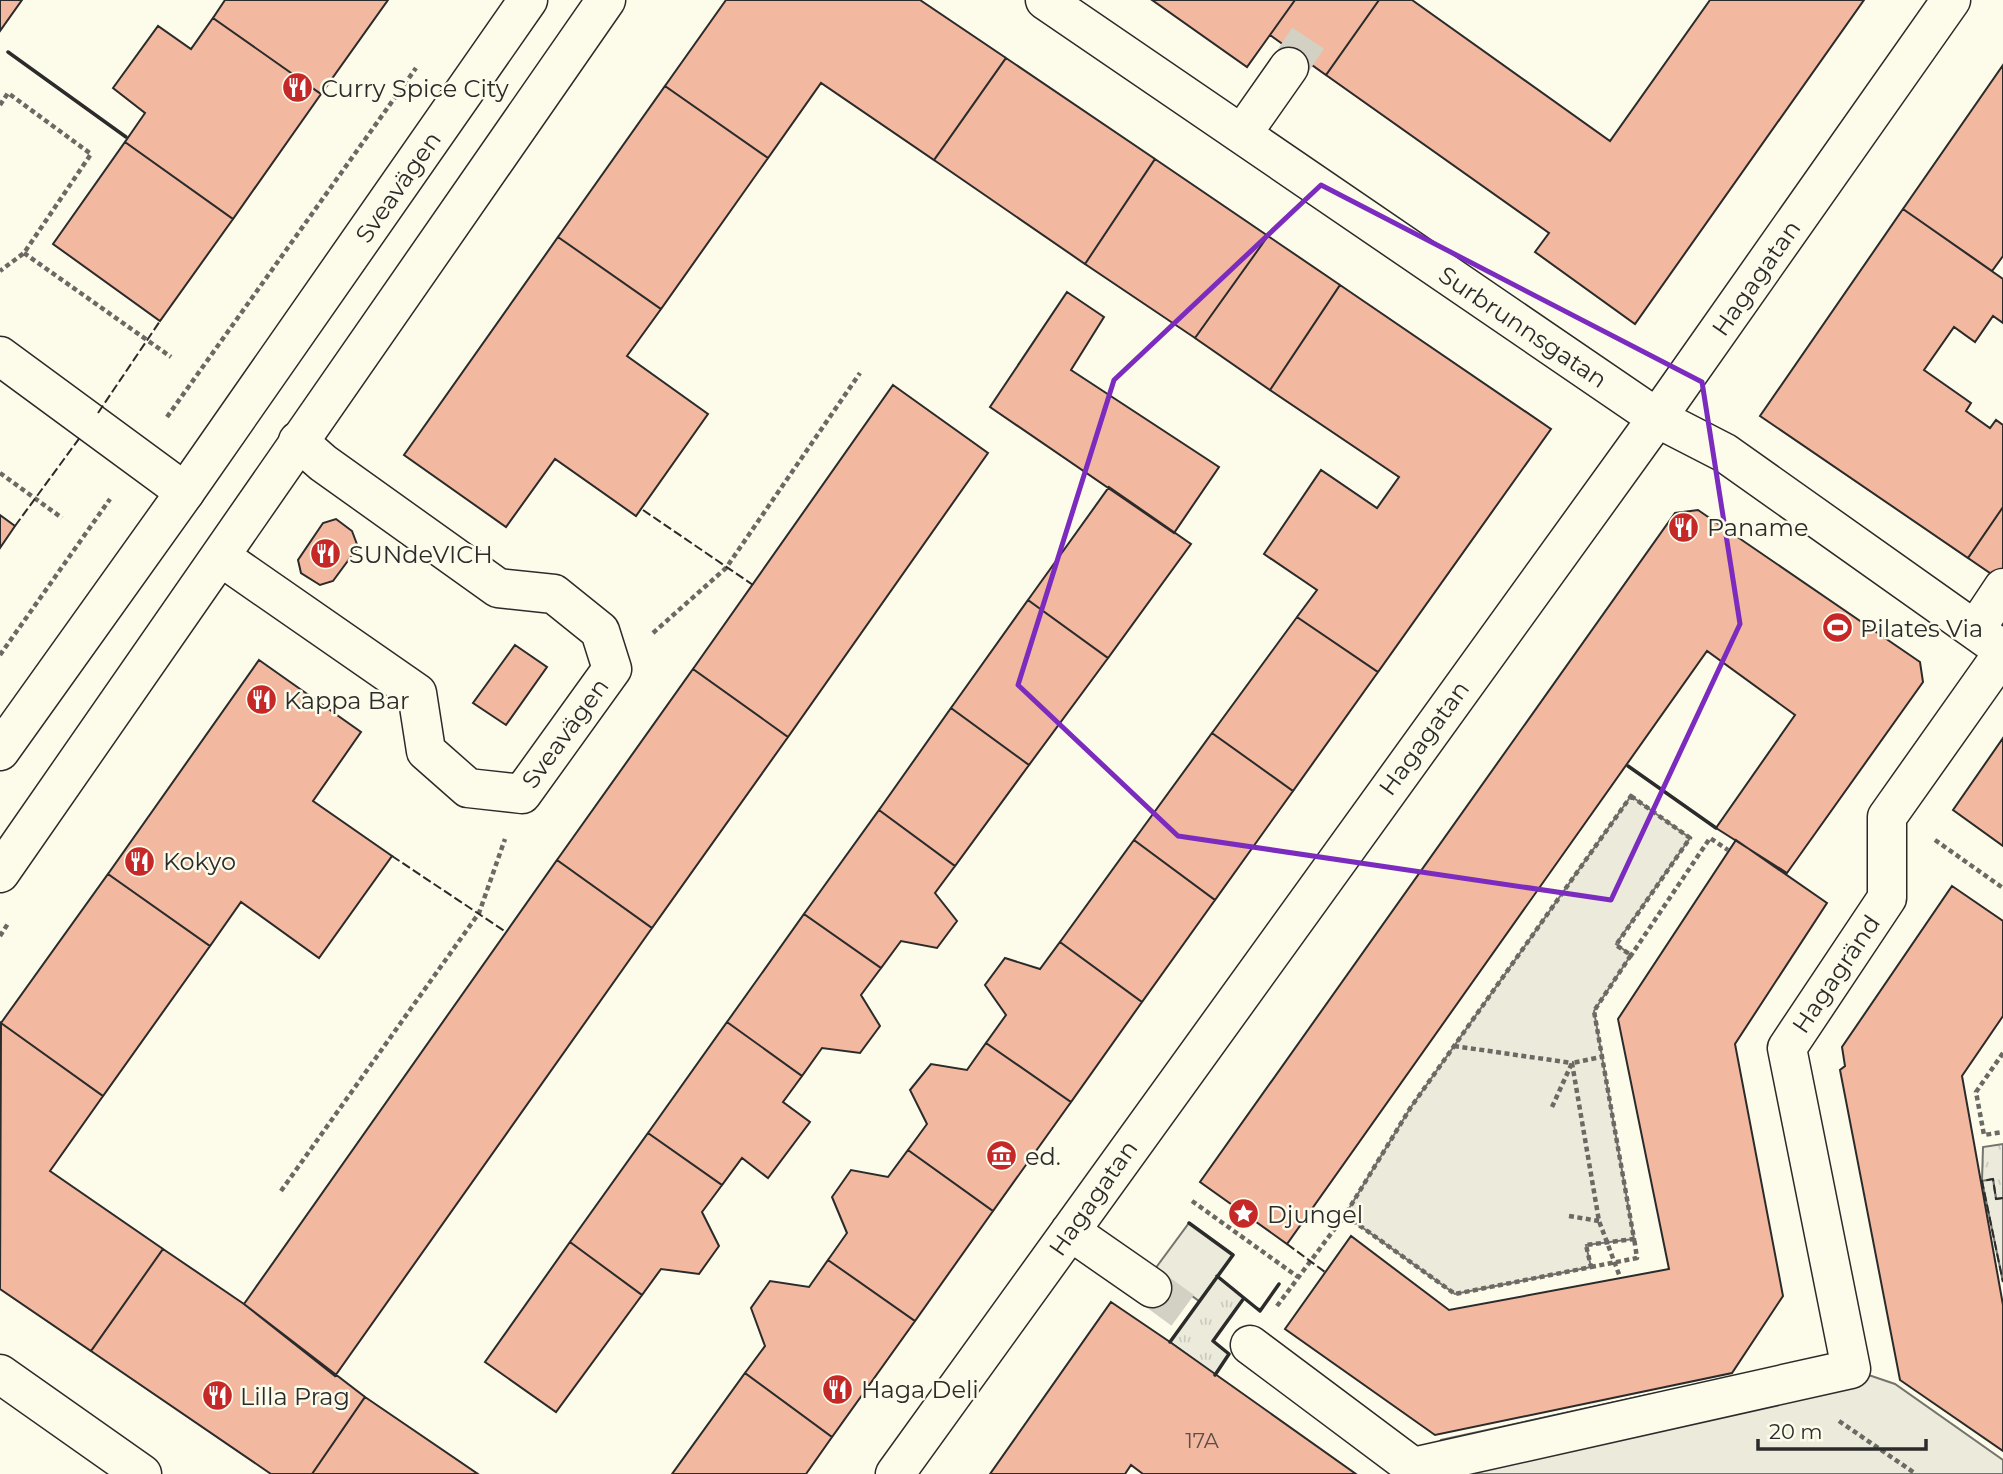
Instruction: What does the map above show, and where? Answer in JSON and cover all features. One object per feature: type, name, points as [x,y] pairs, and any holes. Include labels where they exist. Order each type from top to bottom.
[{"type":"street","name":"Sveavägen","points":[[0,751],[186,492],[528,0]]},
{"type":"street","points":[[0,873],[606,0]]},
{"type":"street","name":"Surbrunnsgatan","points":[[1045,0],[1657,418],[1725,453],[1994,644]]},
{"type":"street","name":"Hagagatan","points":[[895,1474],[1657,418],[1951,0]]},
{"type":"street","points":[[1242,134],[1289,67]]},
{"type":"street","points":[[0,356],[186,492]]},
{"type":"street","name":"Sveavägen","points":[[221,557],[417,693],[426,751],[468,788],[522,794],[612,669],[600,631],[554,594],[498,588],[323,463],[298,441]]},
{"type":"street","name":"Hagagränd","points":[[1414,1471],[1851,1368],[1787,1048],[1887,898],[1887,817],[1994,644],[2003,588]]},
{"type":"street","points":[[1070,1231],[1152,1288]]},
{"type":"street","points":[[1250,1345],[1414,1471]]},
{"type":"street","points":[[0,1374],[126,1469]]},
{"type":"path","points":[[0,655],[418,66]]},
{"type":"path","points":[[0,105],[8,93],[91,154],[24,253],[0,271]]},
{"type":"path","points":[[24,253],[171,357]]},
{"type":"path","points":[[612,669],[726,568],[860,373]]},
{"type":"path","points":[[0,473],[62,518]]},
{"type":"path","points":[[282,1191],[479,913],[522,794]]},
{"type":"path","points":[[1288,1290],[1345,1215],[1412,1107],[1631,796],[1689,838],[1616,944],[1631,955]]},
{"type":"path","points":[[1893,809],[2003,888]]},
{"type":"path","points":[[1345,1215],[1455,1294],[1637,1258],[1594,1011],[1710,838],[1728,850]]},
{"type":"path","points":[[1454,1046],[1572,1063],[1601,1057]]},
{"type":"path","points":[[2003,1053],[1976,1092],[1984,1135],[2003,1132]]},
{"type":"path","points":[[1552,1107],[1572,1063]]},
{"type":"path","points":[[1572,1063],[1599,1221],[1617,1262],[1620,1277]]},
{"type":"path","points":[[1192,1200],[1298,1277]]},
{"type":"path","points":[[1569,1216],[1599,1221]]},
{"type":"path","points":[[1591,1267],[1586,1245],[1634,1239]]},
{"type":"highlighted area","points":[[1321,185],[1702,382],[1740,624],[1611,900],[1178,836],[1018,685],[1114,380]]},
{"type":"green space","points":[[1631,796],[1690,838],[1616,944],[1631,955],[1594,1011],[1634,1239],[1586,1245],[1591,1267],[1455,1294],[1345,1215],[1411,1107]]},
{"type":"green space","points":[[2003,1144],[2003,1198],[1996,1199],[1993,1180],[1982,1181],[1983,1147]]},
{"type":"green space","points":[[1993,1179],[1996,1199],[2003,1198],[2003,1282],[1982,1181]]},
{"type":"green space","points":[[1189,1223],[1233,1255],[1199,1301],[1155,1269]]},
{"type":"green space","points":[[1217,1276],[1244,1298],[1213,1341],[1229,1354],[1215,1375],[1170,1342]]},
{"type":"shaded area","points":[[1802,1366],[1851,1369],[1895,1384],[2003,1460],[2003,1474],[1407,1474],[1441,1440],[1647,1395]]},
{"type":"building","points":[[0,0],[22,0],[0,31]]},
{"type":"building","points":[[225,0],[388,0],[321,94],[213,18]]},
{"type":"building","points":[[726,0],[920,0],[1006,58],[934,160],[821,83],[768,158],[665,86]]},
{"type":"building","points":[[1152,0],[1295,0],[1247,67]]},
{"type":"building","points":[[1295,0],[1379,0],[1326,75],[1270,35]]},
{"type":"building","points":[[1379,0],[1412,0],[1610,141],[1710,0],[1864,0],[1635,324],[1535,252],[1549,233],[1326,75]]},
{"type":"building","points":[[213,18],[321,94],[233,219],[125,142],[145,113],[113,88],[158,26],[191,49]]},
{"type":"building","points":[[1006,58],[1155,159],[1085,264],[934,160]]},
{"type":"building","points":[[2003,65],[2003,256],[1992,271],[1903,209]]},
{"type":"building","points":[[665,86],[768,158],[661,309],[558,237]]},
{"type":"building","points":[[125,142],[233,219],[160,321],[53,244]]},
{"type":"building","points":[[1155,159],[1268,236],[1195,338],[1085,264]]},
{"type":"building","points":[[1903,209],[2003,279],[2003,323],[1993,316],[1975,342],[1954,327],[1924,370],[1971,403],[1966,411],[1990,428],[1996,420],[2003,425],[2003,507],[1968,558],[1760,416]]},
{"type":"building","points":[[1268,236],[1340,285],[1270,390],[1195,338]]},
{"type":"building","points":[[558,237],[661,309],[627,356],[708,414],[636,516],[555,459],[506,527],[404,455]]},
{"type":"building","points":[[1340,285],[1551,429],[1378,672],[1297,617],[1317,590],[1264,554],[1321,470],[1377,508],[1399,477],[1270,390]]},
{"type":"building","points":[[1067,292],[1104,317],[1071,370],[1219,467],[1174,533],[990,407]]},
{"type":"building","points":[[893,385],[988,453],[788,737],[693,669]]},
{"type":"building","points":[[1109,487],[1191,544],[1108,658],[1028,600]]},
{"type":"building","points":[[2003,507],[2003,582],[1968,558]]},
{"type":"building","points":[[1698,510],[1920,662],[1923,682],[1787,873],[1716,828],[1795,715],[1707,651],[1287,1244],[1200,1182],[1675,513]]},
{"type":"building","points":[[0,515],[15,526],[0,548]]},
{"type":"building","points":[[336,519],[352,531],[358,547],[333,581],[320,585],[301,573],[298,560],[323,523]]},
{"type":"building","points":[[1028,600],[1108,658],[1029,765],[951,708]]},
{"type":"building","points":[[1297,617],[1378,672],[1293,791],[1212,733]]},
{"type":"building","points":[[515,645],[547,667],[506,725],[473,703]]},
{"type":"building","points":[[259,660],[361,732],[313,801],[392,856],[319,958],[241,902],[210,946],[108,874]]},
{"type":"building","points":[[693,669],[788,737],[652,928],[557,860]]},
{"type":"building","points":[[951,708],[1029,765],[955,866],[879,810]]},
{"type":"building","points":[[1212,733],[1293,791],[1215,900],[1134,840]]},
{"type":"building","points":[[2003,738],[2003,846],[1953,810]]},
{"type":"building","points":[[879,810],[955,866],[935,893],[957,921],[937,948],[901,941],[881,968],[804,914]]},
{"type":"building","points":[[1134,840],[1215,900],[1142,1002],[1060,942]]},
{"type":"building","points":[[1736,840],[1827,903],[1735,1044],[1783,1296],[1732,1373],[1435,1435],[1285,1329],[1351,1236],[1449,1310],[1669,1269],[1618,1019]]},
{"type":"building","points":[[557,860],[652,928],[335,1376],[244,1304]]},
{"type":"building","points":[[108,874],[210,946],[103,1096],[1,1023]]},
{"type":"building","points":[[1952,886],[2003,921],[2003,1016],[1962,1076],[2003,1305],[2003,1451],[1900,1380],[1840,1070],[1845,1066],[1842,1047]]},
{"type":"building","points":[[804,914],[881,968],[861,995],[880,1026],[860,1053],[822,1048],[802,1076],[727,1022]]},
{"type":"building","points":[[1060,942],[1142,1002],[1071,1102],[986,1043],[1006,1015],[985,985],[1005,958],[1040,969]]},
{"type":"building","points":[[727,1022],[802,1076],[783,1102],[810,1122],[768,1178],[742,1158],[722,1185],[648,1133]]},
{"type":"building","points":[[1,1023],[103,1096],[50,1171],[163,1249],[91,1351],[0,1289]]},
{"type":"building","points":[[986,1043],[1071,1102],[993,1211],[908,1150],[927,1124],[910,1090],[931,1064],[967,1070]]},
{"type":"building","points":[[648,1133],[722,1185],[702,1212],[719,1246],[699,1274],[661,1269],[642,1295],[570,1242]]},
{"type":"building","points":[[908,1150],[993,1211],[915,1321],[828,1260],[847,1233],[832,1197],[851,1170],[888,1177]]},
{"type":"building","points":[[570,1242],[642,1295],[556,1412],[485,1362]]},
{"type":"building","points":[[163,1249],[244,1304],[365,1397],[312,1474],[271,1474],[91,1351]]},
{"type":"building","points":[[828,1260],[915,1321],[832,1437],[745,1373],[765,1346],[751,1308],[770,1281],[809,1287]]},
{"type":"building","points":[[1111,1302],[1356,1474],[1143,1474],[1131,1465],[1125,1474],[990,1474]]},
{"type":"building","points":[[745,1373],[832,1437],[806,1474],[672,1474]]},
{"type":"building","points":[[365,1397],[478,1474],[312,1474]]},
{"type":"tunnel","points":[[1289,67],[1308,38]]},
{"type":"tunnel","points":[[1152,1288],[1189,1315]]},
{"type":"fence","points":[[98,413],[160,321]]},
{"type":"fence","points":[[15,526],[81,436]]},
{"type":"fence","points":[[643,510],[753,585]]},
{"type":"fence","points":[[392,856],[506,932]]},
{"type":"fence","points":[[2003,1198],[1996,1199],[1993,1179],[1982,1181],[2003,1282]]},
{"type":"fence","points":[[1287,1244],[1325,1272]]},
{"type":"wall","points":[[8,52],[126,137]]},
{"type":"wall","points":[[1628,766],[1716,828]]},
{"type":"wall","points":[[1170,1342],[1233,1255],[1189,1223]]},
{"type":"wall","points":[[1217,1276],[1244,1298]]},
{"type":"wall","points":[[1258,1309],[1260,1311],[1279,1284]]},
{"type":"wall","points":[[1215,1375],[1229,1354],[1213,1341],[1244,1298],[1260,1311]]},
{"type":"place","name":"Curry Spice City","points":[[298,88]]},
{"type":"place","name":"Paname","points":[[1684,527]]},
{"type":"place","name":"SUNdeVICH","points":[[326,554]]},
{"type":"place","name":"Pilates Via","points":[[1837,628]]},
{"type":"place","name":"Kappa Bar","points":[[261,700]]},
{"type":"place","name":"Kokyo","points":[[140,861]]},
{"type":"place","name":"ed.","points":[[1002,1156]]},
{"type":"place","name":"Djungel","points":[[1244,1214]]},
{"type":"place","name":"Haga Deli","points":[[838,1389]]},
{"type":"place","name":"Lilla Prag","points":[[217,1396]]}]
